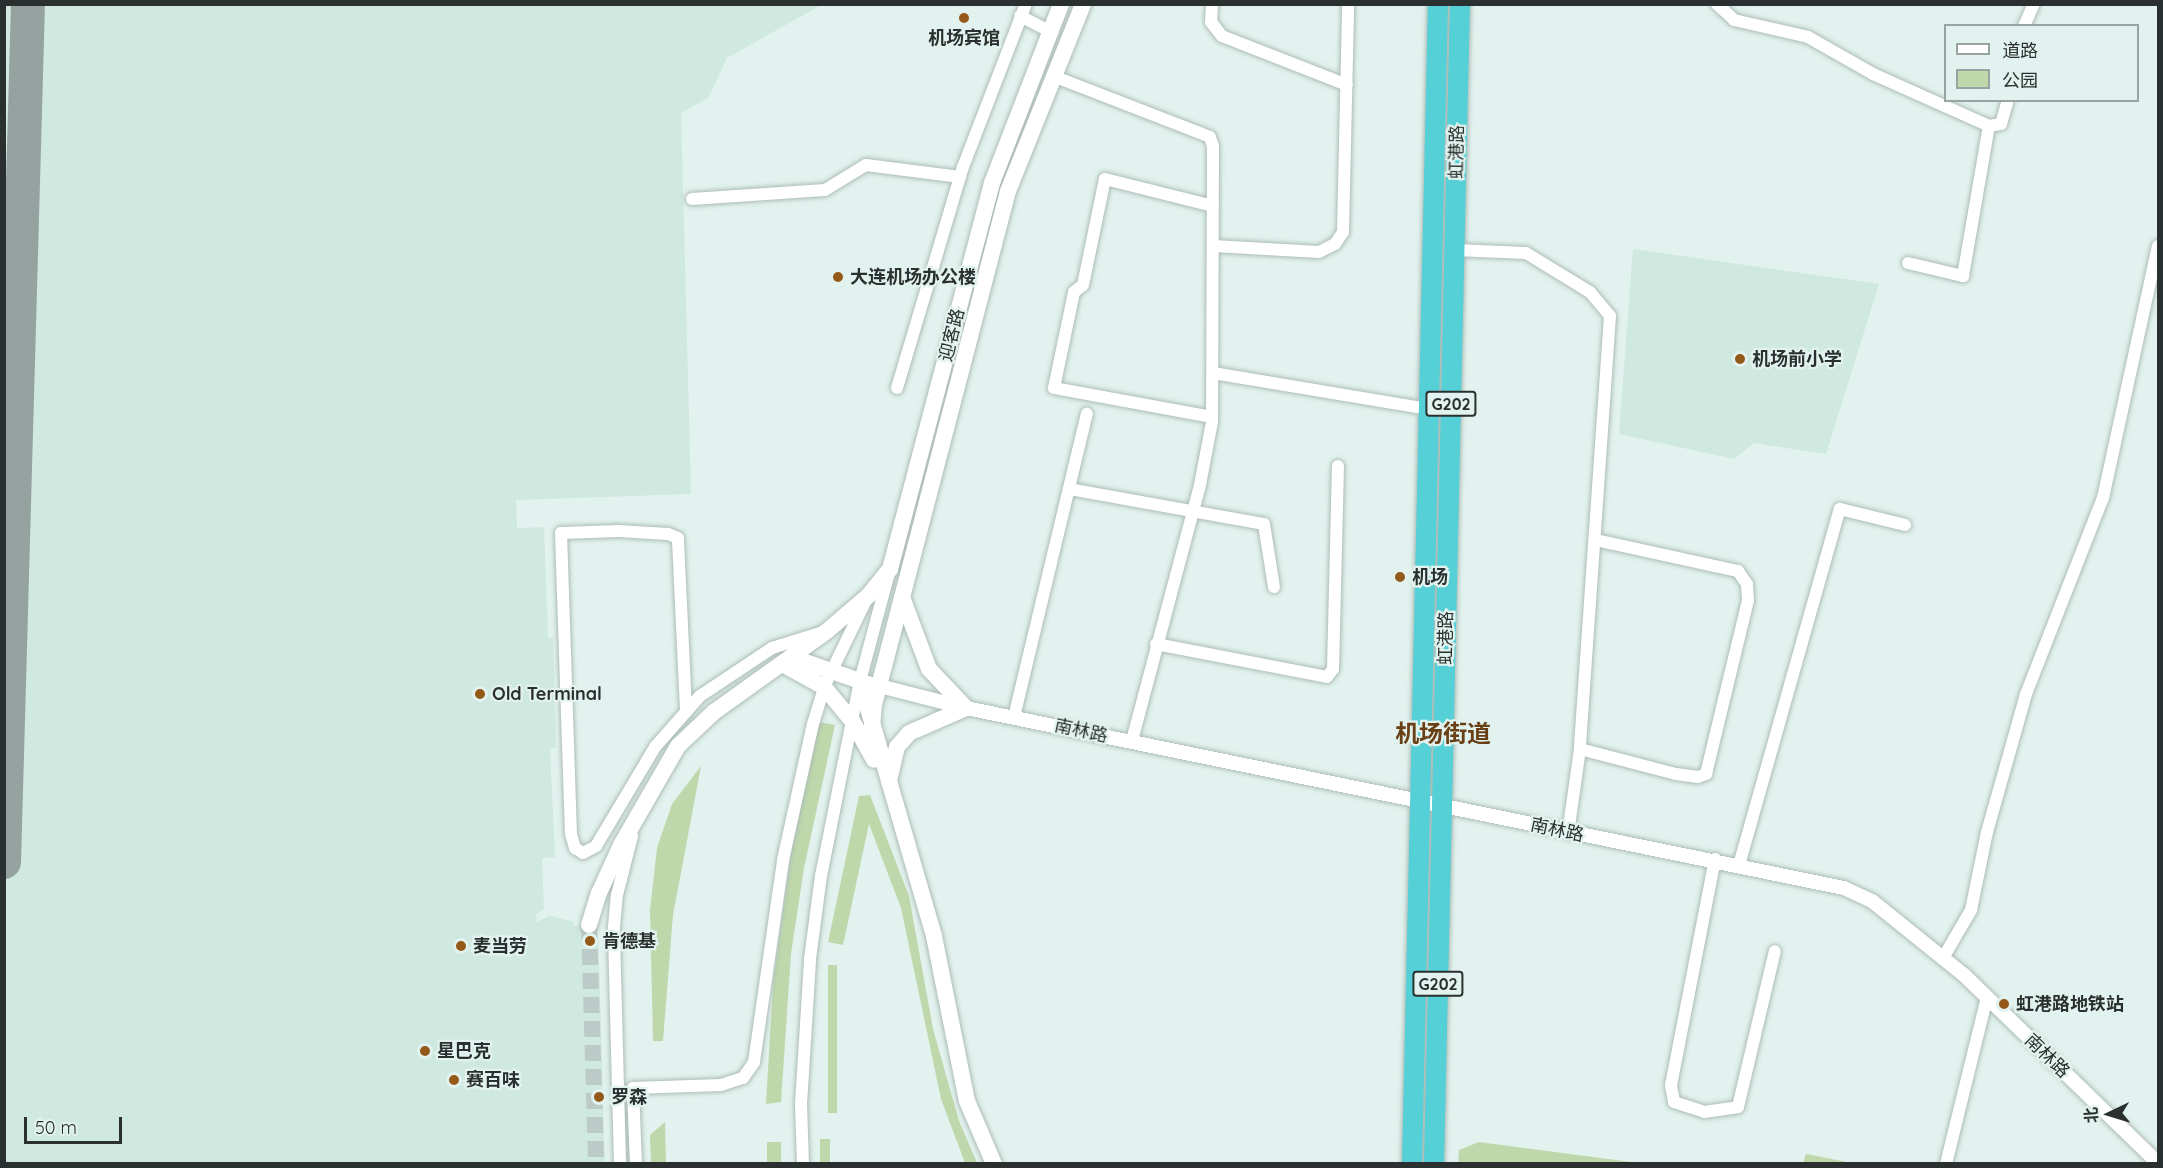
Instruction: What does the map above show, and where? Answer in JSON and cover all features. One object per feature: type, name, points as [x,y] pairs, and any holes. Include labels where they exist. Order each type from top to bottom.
[{"type":"highway","name":"虹港路","points":[[1412,1164],[1438,4]]},
{"type":"highway","name":"虹港路","points":[[1434,1164],[1460,4]]},
{"type":"main road","name":"迎客路","points":[[890,569],[992,183],[1061,4]]},
{"type":"main road","points":[[872,727],[879,686],[1014,175],[1083,4]]},
{"type":"main road","points":[[589,925],[603,881],[640,809],[678,746],[714,711],[789,661],[827,631],[868,596],[890,569]]},
{"type":"main road","points":[[888,788],[897,747],[909,733],[966,708],[929,669],[902,597]]},
{"type":"main road","points":[[789,661],[828,679],[860,681],[888,788],[934,936],[967,1101],[994,1164]]},
{"type":"main road","points":[[828,679],[888,788]]},
{"type":"street","points":[[1212,4],[1211,22],[1222,36],[1347,84]]},
{"type":"street","points":[[1213,246],[1302,254],[1319,252],[1335,244],[1343,232],[1348,4]]},
{"type":"street","points":[[1717,4],[1734,20],[1808,37],[1873,74],[1989,126],[2001,124],[2007,102]]},
{"type":"street","points":[[2025,24],[2034,4]]},
{"type":"street","points":[[897,388],[960,177],[1023,10],[1052,32]]},
{"type":"street","points":[[1053,76],[1209,137],[1214,146],[1212,417],[1193,508],[1132,741]]},
{"type":"street","points":[[1908,263],[1963,276],[1989,126]]},
{"type":"street","points":[[692,199],[825,190],[866,165],[960,177]]},
{"type":"street","points":[[1212,417],[1054,388],[1074,292],[1083,285],[1105,179],[1213,206]]},
{"type":"street","points":[[1943,958],[1971,910],[1988,832],[2026,694],[2103,498],[2158,246]]},
{"type":"street","points":[[1455,250],[1526,253],[1590,292],[1610,316],[1580,749],[1568,834]]},
{"type":"street","points":[[1213,373],[1429,409]]},
{"type":"street","points":[[1014,717],[1087,414]]},
{"type":"street","points":[[1156,644],[1327,677],[1333,669],[1338,466]]},
{"type":"street","points":[[1069,489],[1193,508],[1264,524],[1274,587]]},
{"type":"street","points":[[1739,865],[1840,509],[1905,525]]},
{"type":"street","points":[[686,710],[678,538],[668,534],[618,531],[561,533],[571,834],[575,848],[588,852],[596,846],[638,772],[699,696],[772,648],[827,631]]},
{"type":"street","points":[[1580,749],[1676,774],[1698,777],[1706,774],[1748,600],[1747,584],[1738,571],[1596,540]]},
{"type":"street","points":[[803,1164],[801,1104],[810,959],[821,876],[860,681],[890,569]]},
{"type":"street","points":[[636,1164],[633,1088],[721,1085],[742,1078],[754,1062],[783,860],[828,679],[868,596]]},
{"type":"street","name":"南林路","points":[[860,681],[966,708],[1421,799],[1568,834],[1715,860],[1853,892],[1872,901],[1987,997],[2158,1164]]},
{"type":"street","points":[[620,1164],[615,910],[640,809]]},
{"type":"street","points":[[1715,860],[1671,1086],[1674,1102],[1704,1112],[1738,1107],[1774,951]]},
{"type":"street","points":[[1946,1164],[1987,997]]},
{"type":"shaded area","points":[[5,5],[821,5],[727,58],[708,98],[681,113],[691,494],[516,500],[517,528],[544,527],[548,638],[553,638],[556,748],[550,749],[555,857],[542,858],[544,909],[536,914],[537,922],[549,916],[573,921],[574,926],[598,925],[605,1163],[5,1164]]},
{"type":"shaded area","name":"机场前小学","points":[[1633,249],[1879,284],[1826,454],[1754,443],[1734,459],[1619,434]]},
{"type":"green space","points":[[819,722],[835,725],[804,868],[791,954],[781,1102],[766,1104],[773,983],[792,847]]},
{"type":"green space","points":[[701,766],[673,915],[663,1041],[653,1041],[650,910],[657,848],[672,804]]},
{"type":"green space","points":[[870,795],[909,896],[933,1029],[959,1121],[977,1163],[965,1163],[941,1099],[901,908],[869,824],[843,945],[828,942],[859,796]]},
{"type":"green space","points":[[828,965],[837,965],[837,1113],[828,1113]]},
{"type":"green space","points":[[665,1122],[666,1163],[651,1163],[650,1135]]},
{"type":"green space","points":[[820,1139],[830,1139],[830,1163],[820,1163]]},
{"type":"green space","points":[[767,1142],[781,1142],[781,1163],[767,1163]]},
{"type":"green space","points":[[1479,1142],[1639,1163],[1458,1163],[1459,1150]]},
{"type":"green space","points":[[1806,1154],[1852,1163],[1803,1163]]},
{"type":"taxiway","points":[[4,862],[28,4]]},
{"type":"tunnel","points":[[589,925],[596,1164]]},
{"type":"place","name":"机场宾馆","points":[[964,18]]},
{"type":"place","name":"大连机场办公楼","points":[[838,277]]},
{"type":"place","name":"机场前小学","points":[[1740,359]]},
{"type":"place","name":"机场","points":[[1400,577]]},
{"type":"place","name":"Old Terminal","points":[[480,694]]},
{"type":"place","name":"肯德基","points":[[590,941]]},
{"type":"place","name":"麦当劳","points":[[461,946]]},
{"type":"place","name":"虹港路地铁站","points":[[2004,1004]]},
{"type":"place","name":"星巴克","points":[[425,1051]]},
{"type":"place","name":"赛百味","points":[[454,1080]]},
{"type":"place","name":"罗森","points":[[599,1097]]},
{"type":"district","name":"机场街道","points":[[1443,734]]}]
